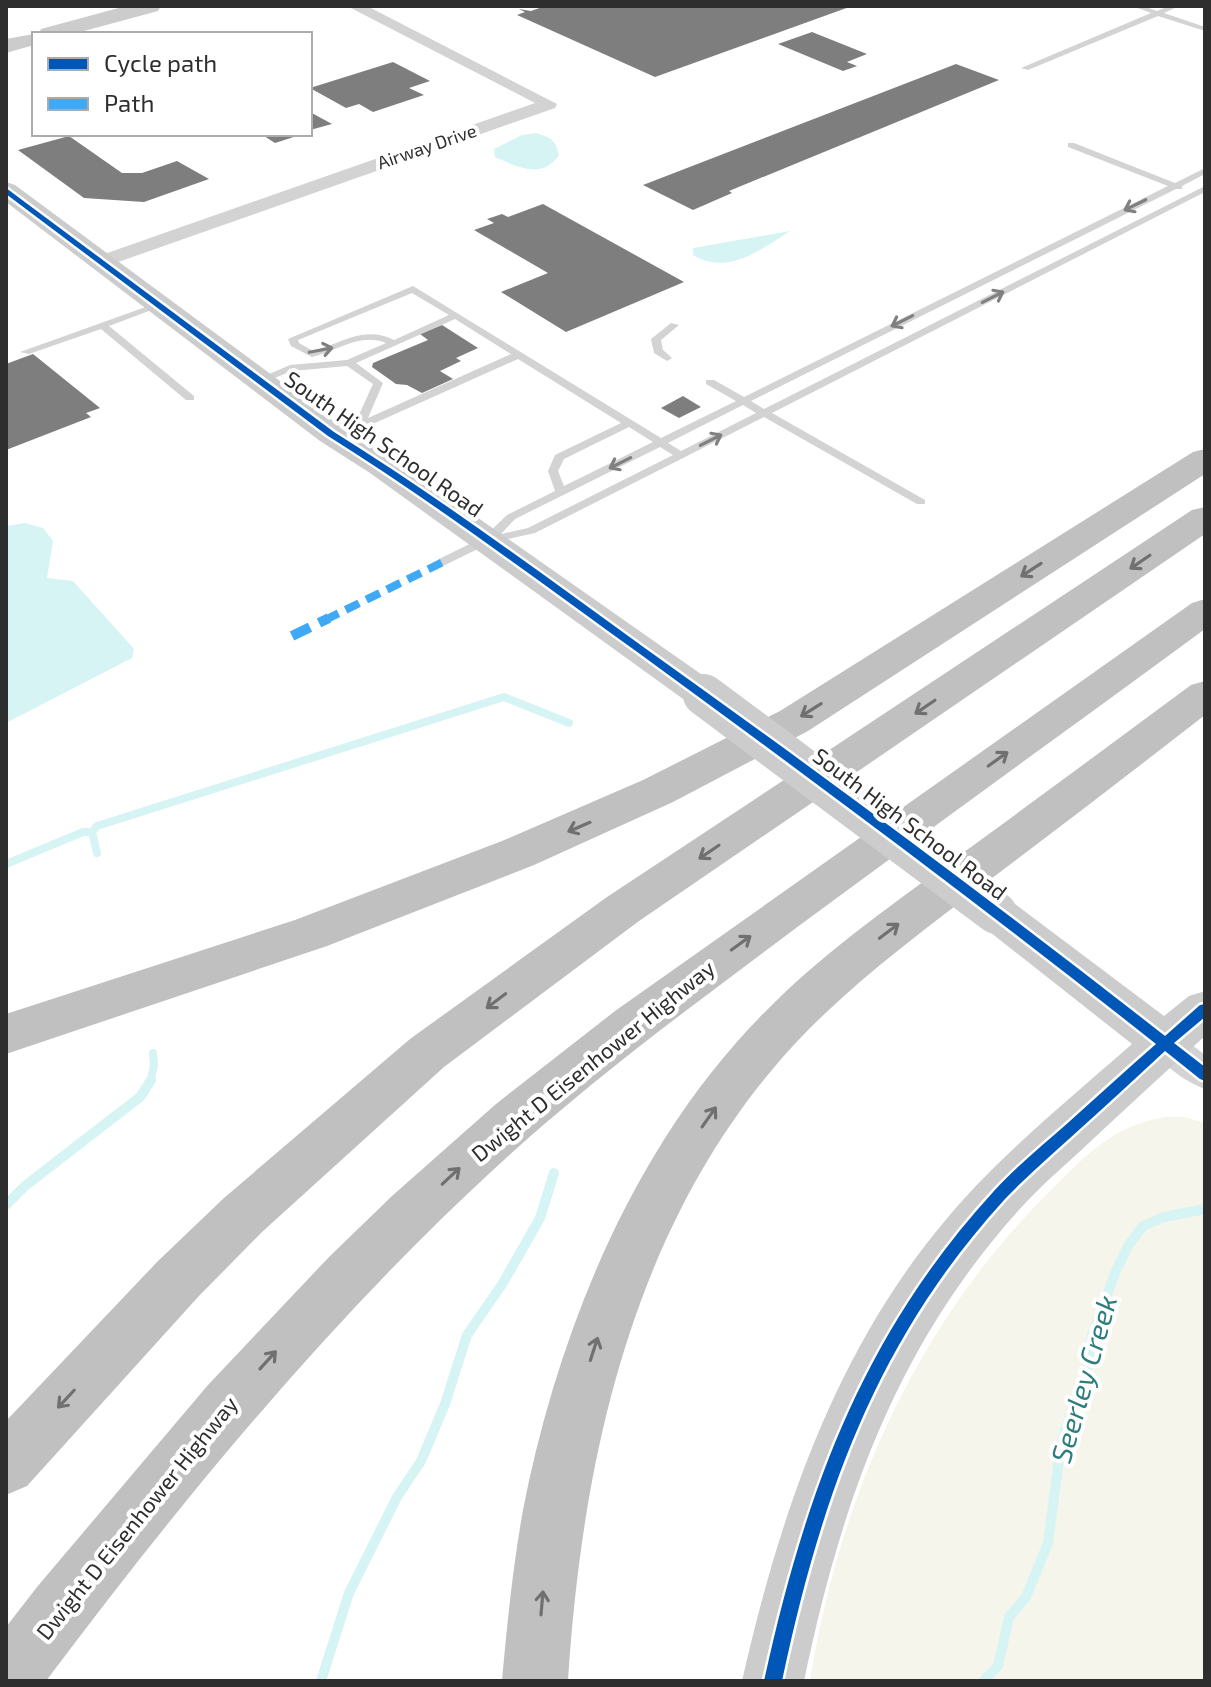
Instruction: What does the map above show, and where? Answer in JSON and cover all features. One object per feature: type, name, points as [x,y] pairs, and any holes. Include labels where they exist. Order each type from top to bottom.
[{"type":"highway","points":[[6,1034],[311,933],[518,853],[647,797],[794,721],[1205,459]]},
{"type":"highway","points":[[6,1465],[168,1289],[243,1215],[427,1053],[623,909],[1205,518]]},
{"type":"highway","name":"Dwight D Eisenhower Highway","points":[[6,1680],[139,1510],[216,1418],[365,1259],[475,1154],[554,1086],[673,993],[1205,611]]},
{"type":"highway","points":[[535,1681],[550,1536],[584,1380],[639,1238],[663,1189],[707,1119],[767,1042],[864,951],[1205,694]]},
{"type":"highway","points":[[6,1012],[518,853]]},
{"type":"street","points":[[56,32],[150,6]]},
{"type":"street","name":"Airway Drive","points":[[100,262],[549,104],[355,6]]},
{"type":"street","points":[[6,46],[32,39]]},
{"type":"street","name":"South High School Road","points":[[6,190],[331,434],[487,540],[704,695],[1165,1043]]},
{"type":"street","points":[[773,1681],[797,1573],[825,1483],[860,1400],[894,1334],[931,1278],[998,1197],[1205,1009]]},
{"type":"street","points":[[1165,1043],[1205,1075]]},
{"type":"lane","points":[[1136,6],[1166,8],[1205,20]]},
{"type":"lane","points":[[1166,8],[1205,29]]},
{"type":"lane","points":[[1025,68],[1166,8]]},
{"type":"lane","points":[[1071,145],[1202,194]]},
{"type":"lane","points":[[487,540],[511,517],[1205,171]]},
{"type":"lane","points":[[443,562],[487,540],[531,531],[1202,194]]},
{"type":"lane","points":[[395,344],[382,336],[370,334],[312,354],[294,344],[297,336],[413,289],[681,455]]},
{"type":"lane","points":[[25,352],[157,306]]},
{"type":"lane","points":[[258,381],[290,368],[349,363],[455,316]]},
{"type":"lane","points":[[102,325],[190,398]]},
{"type":"lane","points":[[667,358],[658,351],[656,339],[674,325]]},
{"type":"lane","points":[[331,434],[361,421],[371,421],[518,355]]},
{"type":"lane","points":[[349,363],[378,383],[361,421]]},
{"type":"lane","points":[[447,375],[486,370]]},
{"type":"lane","points":[[710,382],[921,502]]},
{"type":"lane","points":[[403,406],[415,389]]},
{"type":"lane","points":[[561,492],[553,471],[559,457],[629,423]]},
{"type":"shaded area","points":[[1166,1117],[1184,1117],[1205,1123],[1205,1681],[810,1681],[823,1612],[841,1545],[864,1479],[924,1354],[961,1296],[1004,1241],[1064,1177],[1089,1153],[1116,1134]]},
{"type":"water","points":[[536,133],[552,140],[556,146],[559,155],[552,163],[529,169],[495,157],[494,149],[522,135]]},
{"type":"water","points":[[790,231],[731,262],[706,261],[693,255],[693,248]]},
{"type":"water","points":[[25,523],[43,528],[53,541],[47,578],[73,581],[134,649],[132,658],[6,723],[6,526]]},
{"type":"building","points":[[545,6],[852,6],[655,77],[517,15],[525,12],[519,9],[531,11]]},
{"type":"building","points":[[812,32],[867,54],[847,62],[857,66],[843,71],[778,44]]},
{"type":"building","points":[[393,62],[430,81],[409,88],[424,95],[373,112],[359,104],[346,108],[312,87]]},
{"type":"building","points":[[956,64],[999,80],[729,191],[732,193],[693,210],[643,185]]},
{"type":"building","points":[[312,113],[332,124],[312,129]]},
{"type":"building","points":[[69,136],[122,173],[142,173],[177,161],[209,179],[144,202],[84,198],[18,150]]},
{"type":"building","points":[[264,136],[297,136],[275,143]]},
{"type":"building","points":[[543,204],[684,282],[566,332],[501,292],[548,273],[474,230],[494,223],[487,219],[502,214],[508,217]]},
{"type":"building","points":[[442,325],[478,348],[456,358],[461,361],[440,371],[453,379],[422,393],[407,385],[396,384],[372,367],[373,363],[428,340],[420,334]]},
{"type":"building","points":[[33,354],[100,408],[86,413],[91,417],[6,450],[6,364]]},
{"type":"building","points":[[683,396],[701,407],[679,418],[661,408]]},
{"type":"waterway","points":[[92,832],[97,826],[504,697],[569,723]]},
{"type":"waterway","points":[[6,864],[83,832],[92,832]]},
{"type":"waterway","points":[[92,832],[97,853]]},
{"type":"waterway","points":[[150,1081],[153,1053]]},
{"type":"waterway","points":[[6,1205],[25,1186],[140,1097],[150,1081]]},
{"type":"waterway","points":[[321,1681],[349,1593],[397,1497],[421,1461],[445,1404],[467,1335],[503,1283],[540,1218],[554,1173]]},
{"type":"waterway","name":"Seerley Creek","points":[[983,1681],[998,1666],[1009,1617],[1026,1597],[1048,1543],[1061,1444],[1076,1397],[1085,1382],[1092,1335],[1116,1271],[1128,1246],[1143,1226],[1164,1217],[1205,1209]]},
{"type":"marked path","points":[[292,636],[443,562]]},
{"type":"cycle path","points":[[6,190],[331,434],[487,540],[798,764],[1205,1075]]},
{"type":"cycle path","points":[[773,1681],[805,1549],[826,1485],[851,1422],[880,1362],[914,1304],[953,1249],[1007,1188],[1205,1009]]}]
